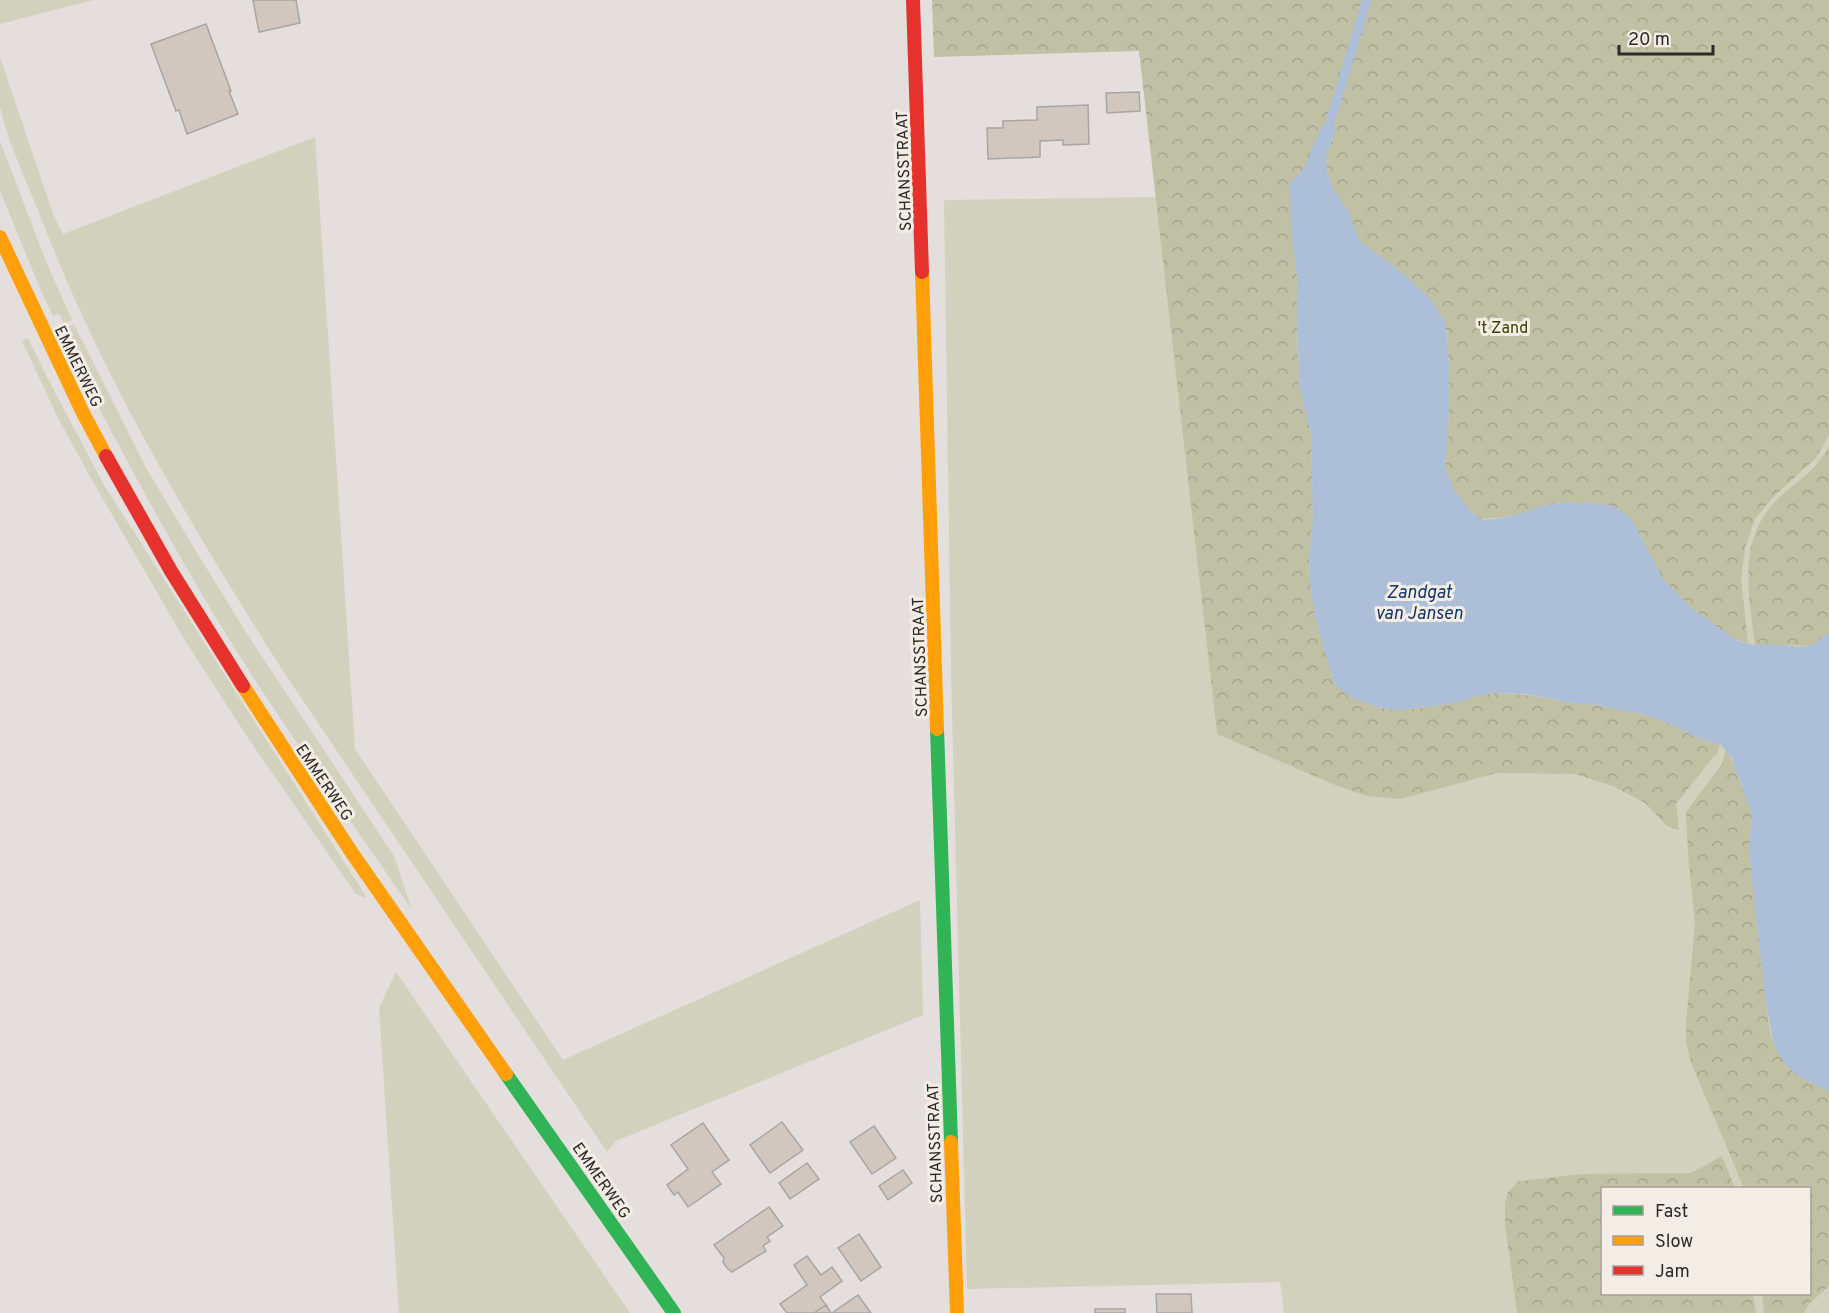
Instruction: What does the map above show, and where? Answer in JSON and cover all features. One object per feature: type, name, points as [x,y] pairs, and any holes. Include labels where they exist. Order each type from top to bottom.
[{"type":"street","name":"SCHANSSTRAAT","points":[[913,0],[957,1313]]},
{"type":"street","name":"EMMERWEG","points":[[0,237],[83,412],[183,591],[346,844],[674,1313]]},
{"type":"green space","points":[[0,0],[93,0],[0,24]]},
{"type":"green space","points":[[932,0],[1829,0],[1829,434],[1816,458],[1772,498],[1755,519],[1745,548],[1741,580],[1748,643],[1727,634],[1702,617],[1669,587],[1656,569],[1642,537],[1564,502],[1512,516],[1480,519],[1470,511],[1453,488],[1445,466],[1449,413],[1447,331],[1394,268],[1359,240],[1349,213],[1333,188],[1327,172],[1326,157],[1336,128],[1334,125],[1328,122],[1300,174],[1289,183],[1293,248],[1298,280],[1299,385],[1311,434],[1313,519],[1309,558],[1310,582],[1315,616],[1335,685],[1352,698],[1389,709],[1404,710],[1447,704],[1471,699],[1476,695],[1497,693],[1590,704],[1643,714],[1673,725],[1703,740],[1718,743],[1720,744],[1717,754],[1676,804],[1679,830],[1667,826],[1645,803],[1613,786],[1575,774],[1497,773],[1400,799],[1367,796],[1335,785],[1217,734],[1139,51],[934,57]]},
{"type":"green space","name":"'t Zand","points":[[953,0],[1829,0],[1829,1313],[1532,1313],[1505,1227],[1517,1313],[1284,1313],[1280,1282],[967,1289],[951,672],[944,200],[1156,197],[1217,734],[1225,737],[1139,50],[956,56]]},
{"type":"green space","points":[[0,57],[53,214],[63,234],[315,137],[355,749],[563,1060],[920,900],[923,1015],[616,1141],[607,1152],[281,668],[150,449],[91,335],[13,149],[0,107]]},
{"type":"green space","points":[[0,141],[47,264],[72,320],[64,324],[59,313],[53,316],[0,191]]},
{"type":"green space","points":[[74,324],[145,466],[199,556],[247,634],[394,856],[412,910],[312,766],[196,584],[138,482],[65,342],[71,339],[66,328]]},
{"type":"green space","points":[[28,338],[104,485],[367,898],[356,894],[248,738],[184,639],[58,418],[22,341]]},
{"type":"green space","points":[[1829,446],[1829,632],[1818,642],[1808,645],[1755,645],[1748,571],[1755,535],[1762,519],[1774,503],[1811,471]]},
{"type":"green space","points":[[1726,749],[1752,815],[1750,861],[1770,1032],[1775,1047],[1805,1080],[1829,1091],[1829,1286],[1810,1303],[1804,1313],[1764,1313],[1762,1295],[1811,1295],[1811,1187],[1744,1187],[1692,1065],[1686,1042],[1695,924],[1686,812],[1722,764]]},
{"type":"green space","points":[[396,972],[630,1313],[399,1313],[379,1008]]},
{"type":"green space","points":[[1722,1156],[1735,1187],[1601,1187],[1601,1295],[1753,1295],[1756,1313],[1517,1313],[1505,1227],[1505,1204],[1508,1192],[1519,1181],[1583,1174],[1691,1173]]},
{"type":"water","name":"Zandgat van Jansen","points":[[1328,122],[1336,128],[1326,157],[1327,172],[1333,188],[1349,213],[1359,240],[1407,277],[1431,300],[1445,322],[1449,362],[1449,413],[1445,466],[1453,488],[1470,511],[1485,520],[1512,516],[1564,502],[1610,505],[1631,518],[1663,579],[1690,607],[1740,642],[1799,647],[1811,645],[1829,632],[1829,1091],[1805,1080],[1791,1070],[1779,1055],[1773,1041],[1766,1002],[1750,861],[1752,815],[1732,758],[1720,744],[1695,737],[1673,725],[1643,714],[1526,694],[1476,695],[1471,699],[1447,704],[1404,710],[1377,707],[1352,698],[1335,685],[1315,616],[1310,582],[1309,558],[1313,519],[1311,434],[1299,385],[1298,280],[1293,248],[1289,183],[1300,174],[1322,126]]},
{"type":"building","points":[[253,0],[296,0],[300,23],[259,32]]},
{"type":"building","points":[[206,24],[238,114],[187,134],[151,44]]},
{"type":"building","points":[[1139,92],[1140,111],[1107,113],[1106,93]]},
{"type":"building","points":[[1088,105],[1089,144],[1063,145],[1063,140],[1040,141],[1040,157],[988,159],[987,128],[1003,128],[1003,121],[1037,120],[1037,107]]},
{"type":"building","points":[[782,1122],[803,1150],[770,1173],[750,1145]]},
{"type":"building","points":[[703,1123],[729,1160],[712,1172],[721,1184],[688,1207],[678,1192],[674,1195],[667,1185],[688,1169],[671,1145]]},
{"type":"building","points":[[874,1126],[896,1158],[872,1174],[850,1142]]},
{"type":"building","points":[[807,1163],[819,1179],[790,1199],[779,1183]]},
{"type":"building","points":[[903,1170],[912,1183],[888,1200],[879,1186]]},
{"type":"building","points":[[769,1207],[783,1226],[767,1237],[770,1241],[763,1246],[766,1251],[732,1272],[723,1262],[724,1258],[714,1245]]},
{"type":"building","points":[[859,1234],[881,1267],[861,1281],[838,1248]]},
{"type":"building","points":[[807,1256],[821,1275],[832,1267],[842,1281],[820,1297],[826,1305],[814,1313],[787,1313],[780,1304],[807,1285],[794,1265]]},
{"type":"building","points":[[1156,1294],[1191,1294],[1192,1313],[1157,1313]]},
{"type":"building","points":[[858,1295],[871,1313],[832,1313]]},
{"type":"building","points":[[826,1305],[831,1313],[814,1313]]},
{"type":"building","points":[[1095,1309],[1125,1309],[1125,1313],[1095,1313]]},
{"type":"waterway","points":[[1330,123],[1367,0]]},
{"type":"traffic: fast","points":[[937,729],[951,1142]]},
{"type":"traffic: fast","points":[[506,1074],[674,1313]]},
{"type":"traffic: slow","points":[[0,237],[83,413],[106,456]]},
{"type":"traffic: slow","points":[[922,272],[937,729]]},
{"type":"traffic: slow","points":[[243,686],[352,853],[506,1074]]},
{"type":"traffic: slow","points":[[951,1142],[957,1313]]},
{"type":"traffic: jam","points":[[913,0],[922,272]]},
{"type":"traffic: jam","points":[[106,456],[171,571],[243,686]]}]
